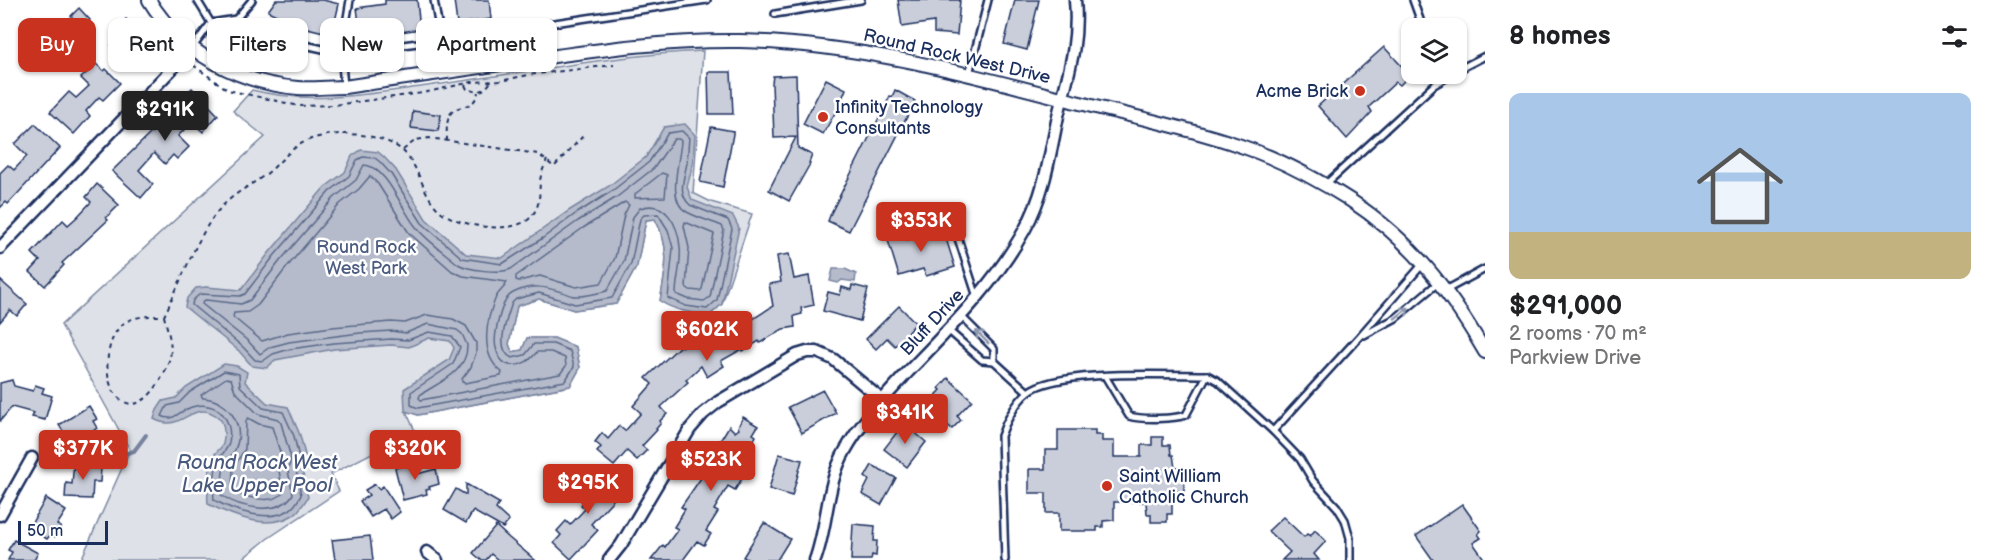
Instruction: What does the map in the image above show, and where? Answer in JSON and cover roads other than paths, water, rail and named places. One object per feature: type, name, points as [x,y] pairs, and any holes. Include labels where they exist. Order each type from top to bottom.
[{"type":"street","name":"Round Rock West Drive","points":[[149,0],[162,18]]},
{"type":"street","name":"Bluff Drive","points":[[814,560],[822,539],[837,467],[845,450],[882,400],[1000,271],[1029,222],[1042,191],[1075,48],[1075,0]]},
{"type":"street","name":"Round Rock West Drive","points":[[195,50],[236,74],[267,83],[298,88],[344,87],[618,47],[684,42],[792,43],[858,51],[916,62],[1240,146],[1279,161],[1325,185],[1378,221],[1403,242],[1443,286],[1485,352]]},
{"type":"street","points":[[0,248],[169,72]]},
{"type":"street","points":[[609,560],[621,545],[690,429],[703,414],[718,402],[797,355],[817,352],[833,359],[882,400]]},
{"type":"street","points":[[0,515],[32,458]]},
{"type":"street","points":[[427,552],[437,560]]},
{"type":"lane","points":[[197,0],[208,18]]},
{"type":"lane","points":[[237,18],[252,0]]},
{"type":"lane","points":[[347,18],[350,0]]},
{"type":"lane","points":[[434,0],[437,18]]},
{"type":"lane","points":[[557,23],[707,0]]},
{"type":"lane","points":[[775,14],[861,0]]},
{"type":"lane","points":[[969,75],[988,0]]},
{"type":"lane","points":[[1413,0],[1419,18]]},
{"type":"lane","points":[[195,44],[207,28]]},
{"type":"lane","points":[[1467,66],[1485,56]]},
{"type":"lane","points":[[343,72],[344,87]]},
{"type":"lane","points":[[1325,185],[1435,84]]},
{"type":"lane","points":[[954,226],[977,297]]},
{"type":"lane","points":[[1273,431],[1423,263]]},
{"type":"lane","points":[[1359,337],[1396,318],[1443,286],[1485,269]]},
{"type":"lane","points":[[961,316],[994,350],[994,361]]},
{"type":"lane","points":[[948,329],[982,360],[994,361],[1028,392]]},
{"type":"lane","points":[[1105,376],[1129,416],[1157,418],[1186,415],[1207,375]]},
{"type":"lane","points":[[1005,560],[1001,436],[1005,422],[1028,392],[1042,384],[1058,380],[1105,376],[1207,375],[1218,381],[1300,459],[1313,481],[1337,507],[1345,520],[1350,538],[1350,560]]},
{"type":"water","points":[[685,124],[695,135],[693,164],[687,187],[692,200],[733,216],[739,228],[722,304],[710,315],[678,309],[660,301],[666,259],[665,249],[655,219],[646,220],[637,266],[616,304],[574,310],[539,299],[517,306],[509,344],[512,352],[522,350],[527,338],[554,338],[576,347],[580,368],[570,386],[418,415],[405,411],[404,389],[449,360],[454,348],[450,341],[429,338],[409,347],[391,345],[334,349],[275,360],[267,368],[252,366],[239,351],[185,307],[187,298],[196,288],[241,290],[324,188],[345,172],[352,156],[361,150],[378,152],[384,157],[396,170],[426,219],[466,254],[502,258],[570,210],[609,186],[646,157],[664,127]]},
{"type":"water","points":[[833,269],[845,269],[856,274],[855,282],[830,281]]},
{"type":"water","name":"Round Rock West Lake Upper Pool","points":[[224,364],[237,366],[247,372],[245,382],[267,403],[288,407],[300,435],[306,459],[302,470],[308,497],[297,512],[283,520],[262,522],[251,520],[208,504],[211,462],[224,441],[223,426],[218,417],[201,411],[172,423],[154,419],[163,401],[176,398],[186,388]]},
{"type":"waterway","points":[[53,455],[120,455],[134,451],[146,435]]},
{"type":"place","name":"Acme Brick","points":[[1360,91]]},
{"type":"place","name":"Infinity Technology Consultants","points":[[823,117]]},
{"type":"place","name":"Saint William Catholic Church","points":[[1107,486]]},
{"type":"park label","name":"Round Rock West Park","points":[[366,257]]}]
